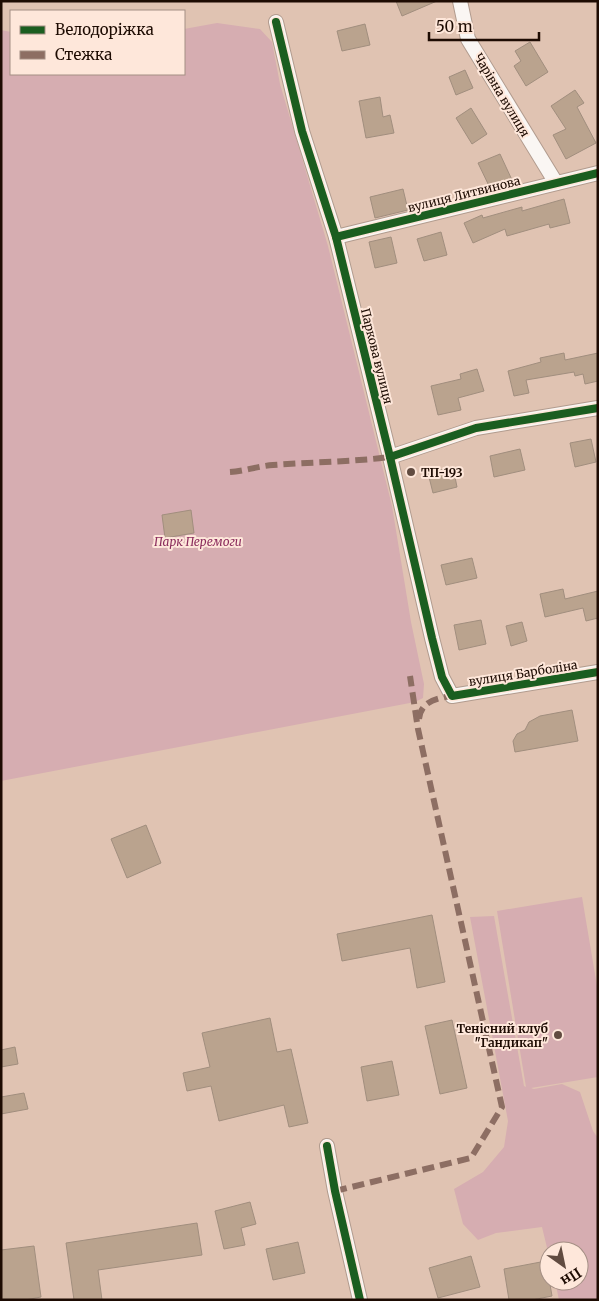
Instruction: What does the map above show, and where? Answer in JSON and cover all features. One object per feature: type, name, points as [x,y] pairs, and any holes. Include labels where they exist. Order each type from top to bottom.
[{"type":"street","name":"Чарівна вулиця","points":[[460,1],[468,39],[556,183]]},
{"type":"street","name":"Паркова вулиця","points":[[276,22],[302,131],[336,237],[442,677],[452,696]]},
{"type":"street","name":"вулиця Литвинова","points":[[336,237],[598,173]]},
{"type":"street","points":[[390,457],[476,428],[598,408]]},
{"type":"street","name":"вулиця Барболіна","points":[[452,696],[598,672]]},
{"type":"street","points":[[327,1146],[335,1191],[360,1300]]},
{"type":"green space","name":"Парк Перемоги","points":[[217,23],[260,29],[272,42],[280,84],[328,246],[392,506],[411,622],[424,684],[423,698],[415,702],[1,781],[1,30],[10,32],[10,75],[185,75],[185,29]]},
{"type":"green space","points":[[582,897],[598,992],[598,1077],[531,1088],[562,1084],[580,1092],[593,1131],[598,1138],[598,1300],[559,1300],[557,1291],[589,1291],[589,1241],[545,1241],[542,1227],[496,1233],[478,1240],[463,1224],[454,1189],[483,1172],[504,1147],[508,1121],[470,917],[494,916],[524,1086],[526,1087],[497,911]]},
{"type":"building","points":[[396,1],[437,1],[402,16]]},
{"type":"building","points":[[365,24],[370,45],[342,51],[337,31]]},
{"type":"building","points":[[530,42],[548,72],[526,86],[514,66],[521,61],[515,51]]},
{"type":"building","points":[[465,70],[473,88],[456,95],[449,77]]},
{"type":"building","points":[[575,90],[584,103],[577,107],[596,143],[566,159],[553,135],[566,129],[551,106]]},
{"type":"building","points":[[380,97],[383,117],[390,115],[394,133],[366,138],[359,101]]},
{"type":"building","points":[[471,108],[487,134],[472,144],[456,118]]},
{"type":"building","points":[[500,154],[512,180],[491,190],[478,163]]},
{"type":"building","points":[[403,189],[408,210],[375,218],[370,197]]},
{"type":"building","points":[[564,199],[570,223],[550,228],[549,224],[507,236],[505,229],[473,243],[464,223],[482,215],[483,218],[522,207],[522,211]]},
{"type":"building","points":[[441,232],[447,255],[424,261],[417,239]]},
{"type":"building","points":[[391,237],[397,263],[375,268],[369,242]]},
{"type":"building","points":[[564,353],[565,360],[598,353],[598,381],[585,384],[583,374],[575,376],[574,372],[526,380],[529,393],[514,396],[508,371],[541,362],[540,358]]},
{"type":"building","points":[[477,369],[484,391],[458,398],[461,410],[438,415],[431,386],[461,379],[460,374]]},
{"type":"building","points":[[591,439],[596,462],[575,467],[570,443]]},
{"type":"building","points":[[520,449],[525,470],[494,477],[490,456]]},
{"type":"building","points":[[453,467],[457,487],[433,493],[428,473]]},
{"type":"building","points":[[191,510],[194,533],[165,538],[162,515]]},
{"type":"building","points":[[472,558],[477,578],[446,585],[441,565]]},
{"type":"building","points":[[563,589],[565,599],[598,591],[598,618],[586,621],[583,608],[545,617],[540,594]]},
{"type":"building","points":[[481,620],[486,644],[459,650],[454,625]]},
{"type":"building","points":[[522,622],[527,641],[511,646],[506,626]]},
{"type":"building","points":[[572,710],[578,741],[515,752],[513,741],[517,734],[525,730],[529,722],[540,716]]},
{"type":"building","points":[[146,825],[161,863],[127,878],[111,839]]},
{"type":"building","points":[[432,915],[445,982],[417,988],[410,948],[342,961],[337,934]]},
{"type":"building","points":[[270,1018],[277,1052],[291,1049],[308,1123],[289,1127],[284,1105],[219,1121],[211,1086],[187,1091],[183,1073],[210,1067],[202,1033]]},
{"type":"building","points":[[452,1020],[467,1088],[440,1094],[425,1026]]},
{"type":"building","points":[[15,1047],[18,1064],[1,1067],[1,1050]]},
{"type":"building","points":[[392,1061],[399,1095],[367,1101],[361,1067]]},
{"type":"building","points":[[24,1093],[28,1109],[1,1114],[1,1097]]},
{"type":"building","points":[[250,1202],[256,1224],[241,1228],[245,1245],[224,1249],[215,1211]]},
{"type":"building","points":[[197,1223],[202,1255],[98,1270],[102,1300],[74,1300],[66,1243]]},
{"type":"building","points":[[298,1242],[305,1273],[273,1280],[266,1249]]},
{"type":"building","points":[[34,1246],[41,1297],[25,1300],[1,1300],[1,1250]]},
{"type":"building","points":[[471,1256],[480,1287],[438,1298],[429,1268]]},
{"type":"building","points":[[539,1262],[539,1291],[551,1291],[552,1296],[532,1300],[509,1300],[504,1269]]},
{"type":"marked path","points":[[230,472],[262,466],[390,457]]},
{"type":"marked path","points":[[335,1191],[471,1158],[502,1107],[418,729],[410,676]]},
{"type":"marked path","points":[[419,719],[420,713],[426,704],[435,699],[452,696]]},
{"type":"cycle path","points":[[276,22],[302,131],[336,237],[442,677],[452,696],[598,672]]},
{"type":"cycle path","points":[[336,237],[598,173]]},
{"type":"cycle path","points":[[390,457],[476,428],[598,408]]},
{"type":"cycle path","points":[[327,1146],[335,1191],[360,1300]]},
{"type":"place","name":"ТП-193","points":[[411,472]]},
{"type":"place","name":"Тенісний клуб \"Гандикап\"","points":[[558,1035]]}]
